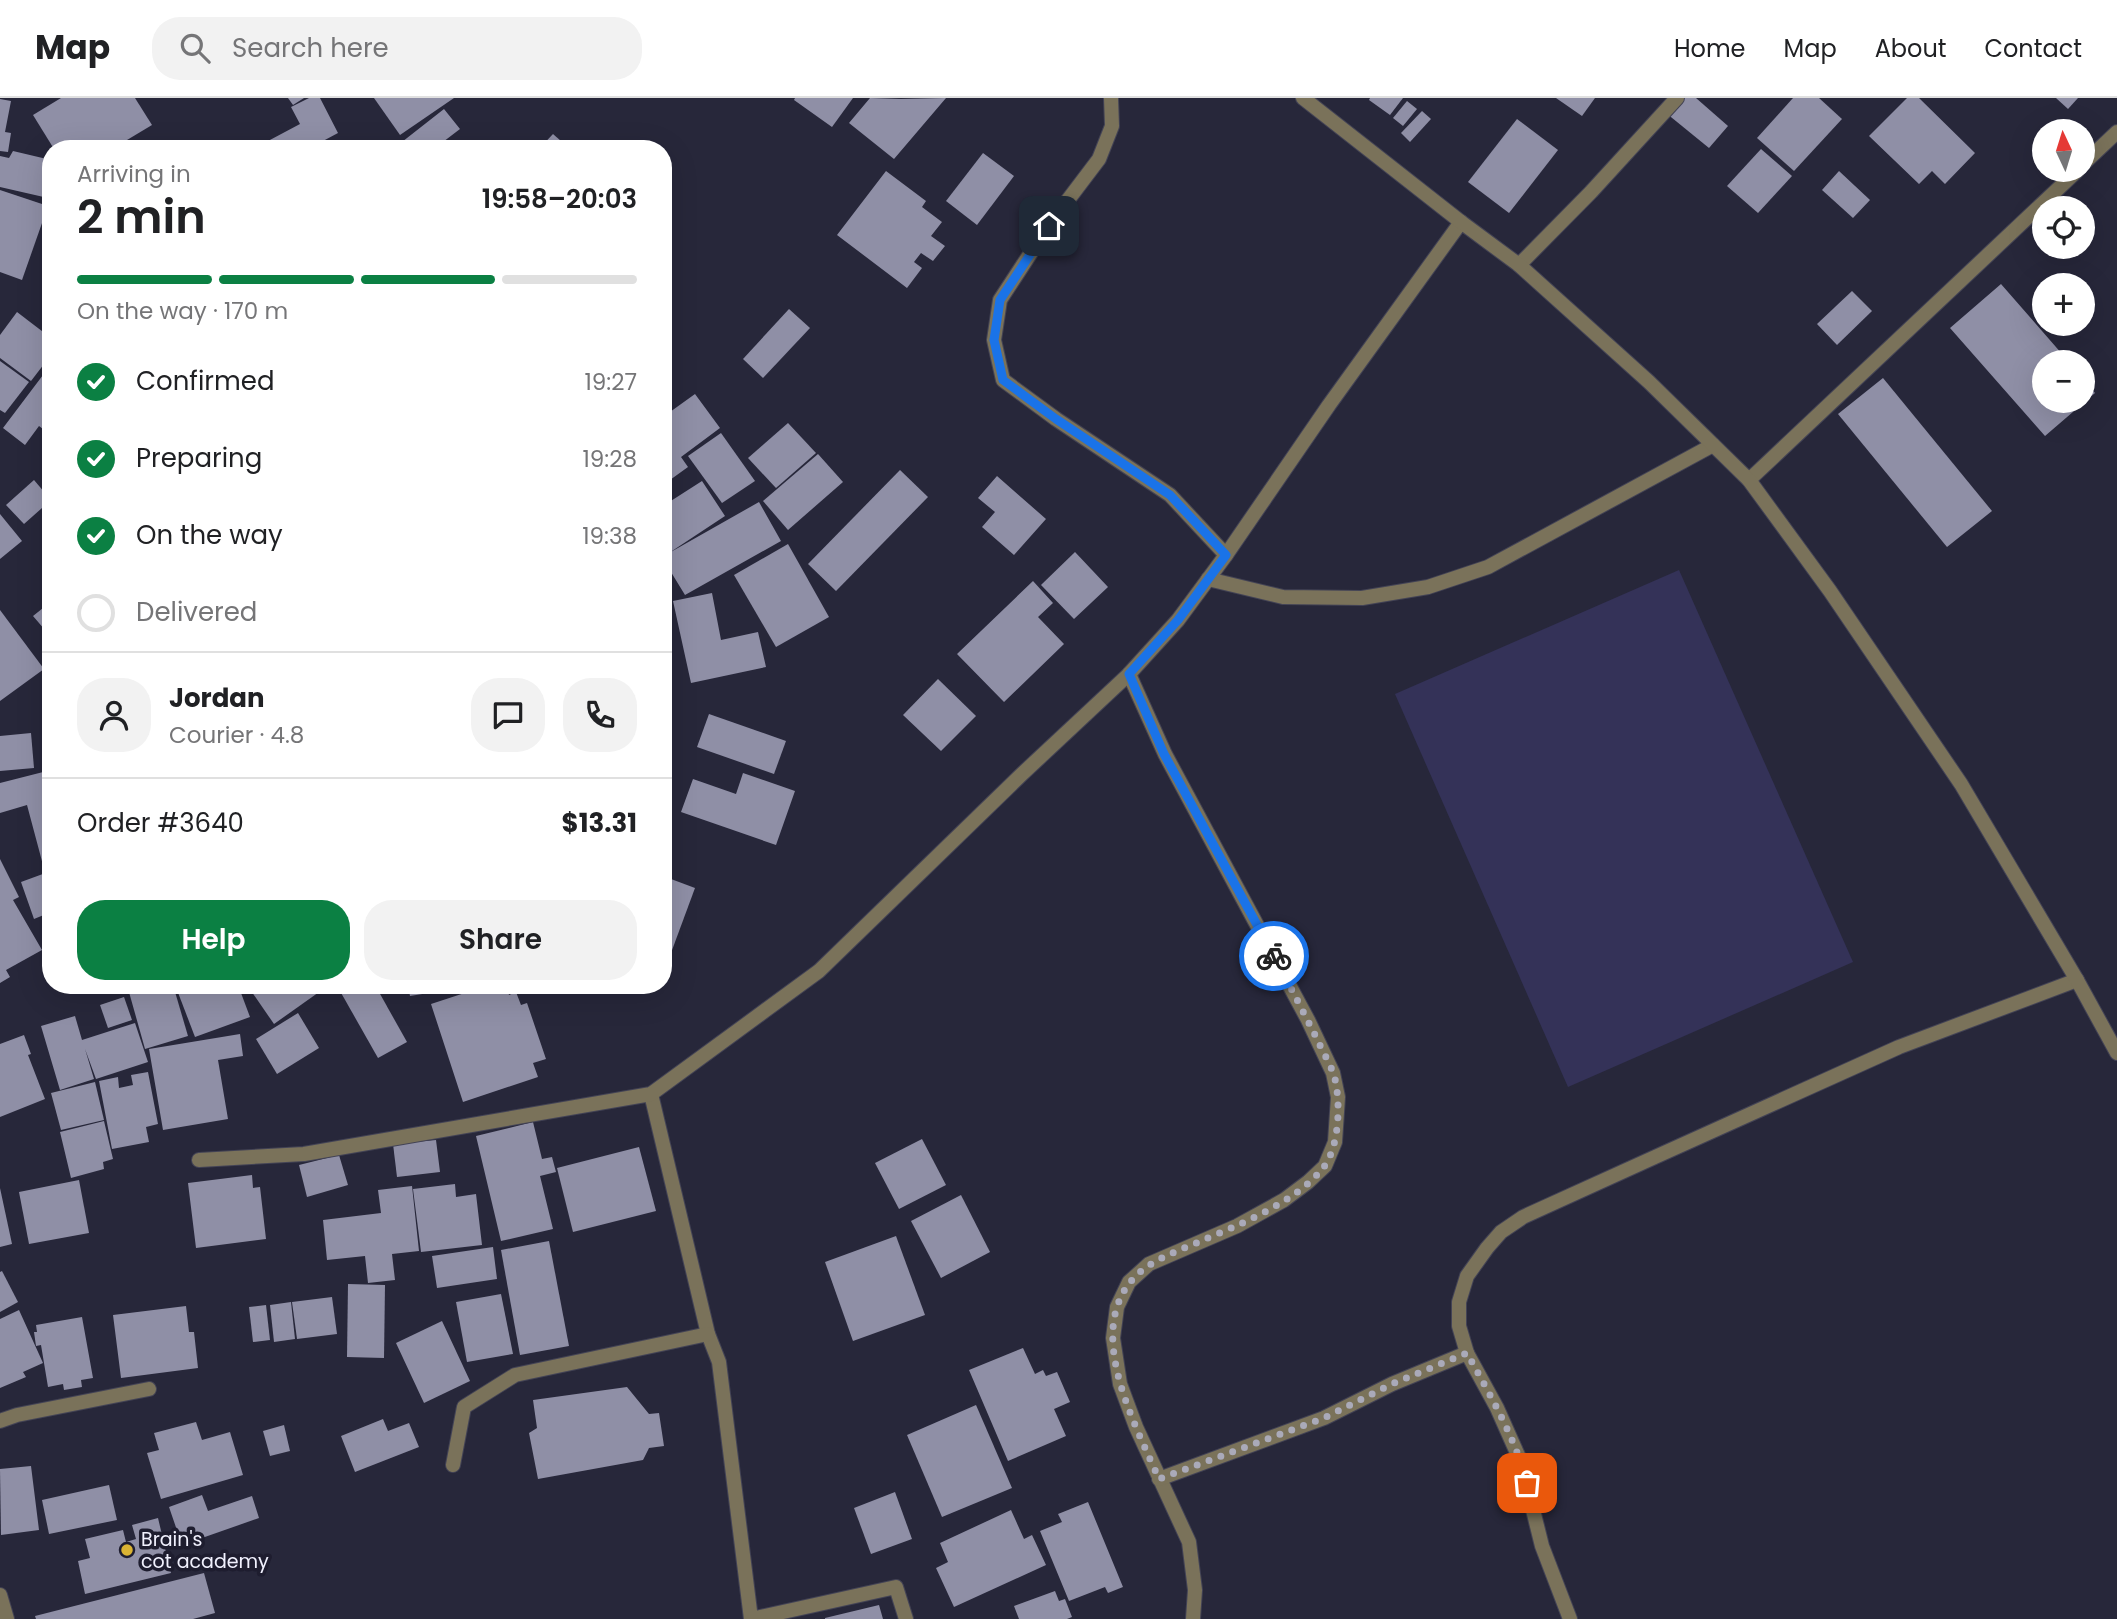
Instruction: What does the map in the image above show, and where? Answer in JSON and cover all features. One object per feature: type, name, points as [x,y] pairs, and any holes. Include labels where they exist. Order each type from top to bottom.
[{"type":"street","points":[[1111,98],[1112,126],[1098,159],[1000,300],[994,340],[1003,380],[1170,495],[1226,555]]},
{"type":"street","points":[[1303,98],[1519,265],[1649,382],[1749,480],[1830,590],[1961,784],[2117,1053]]},
{"type":"street","points":[[1519,265],[1591,192],[1677,98]]},
{"type":"street","points":[[2095,153],[2117,132]]},
{"type":"street","points":[[1749,480],[2065,182]]},
{"type":"street","points":[[199,1160],[304,1154],[650,1094],[819,971],[1129,674],[1178,620],[1461,222]]},
{"type":"street","points":[[1208,579],[1283,597],[1362,598],[1428,587],[1488,567],[1713,445]]},
{"type":"street","points":[[1129,674],[1164,754],[1308,1020],[1333,1073],[1338,1097],[1335,1142],[1325,1166],[1284,1200],[1237,1226],[1149,1264],[1129,1282],[1117,1307],[1113,1339],[1120,1384],[1136,1427],[1189,1542],[1195,1590],[1193,1619]]},
{"type":"street","points":[[1570,1619],[1542,1546],[1521,1462],[1497,1408],[1467,1353],[1460,1326],[1459,1303],[1467,1276],[1501,1232],[1523,1217],[1899,1047],[2077,981]]},
{"type":"street","points":[[650,1094],[708,1334],[719,1362],[751,1619],[896,1587],[906,1619]]},
{"type":"street","points":[[453,1465],[464,1407],[515,1375],[708,1334]]},
{"type":"street","points":[[1159,1479],[1324,1418],[1392,1384],[1467,1353]]},
{"type":"street","points":[[0,1421],[17,1415],[149,1389]]},
{"type":"street","points":[[0,1595],[7,1619]]},
{"type":"shaded area","points":[[1679,570],[1853,962],[1568,1087],[1395,694]]},
{"type":"building","points":[[61,98],[135,98],[152,125],[127,140],[48,140],[33,115]]},
{"type":"building","points":[[288,98],[304,98],[293,105]]},
{"type":"building","points":[[309,98],[320,98],[338,133],[325,140],[270,140],[300,124],[291,107]]},
{"type":"building","points":[[374,98],[454,98],[400,135]]},
{"type":"building","points":[[853,98],[832,127],[794,100]]},
{"type":"building","points":[[870,98],[946,98],[894,159],[849,123]]},
{"type":"building","points":[[1403,98],[1390,115],[1369,100]]},
{"type":"building","points":[[1556,98],[1595,98],[1582,116]]},
{"type":"building","points":[[1679,98],[1696,98],[1728,126],[1709,148],[1666,113]]},
{"type":"building","points":[[1793,98],[1819,98],[1842,119],[1794,171],[1757,138]]},
{"type":"building","points":[[1907,98],[1919,98],[1975,153],[1945,184],[1932,171],[1919,184],[1869,136]]},
{"type":"building","points":[[2056,98],[2078,98],[2068,109]]},
{"type":"building","points":[[0,99],[11,101],[5,132],[11,133],[8,152],[0,151]]},
{"type":"building","points":[[1407,101],[1417,109],[1403,126],[1393,118]]},
{"type":"building","points":[[444,109],[460,129],[446,140],[404,140]]},
{"type":"building","points":[[1422,111],[1431,119],[1410,142],[1401,133]]},
{"type":"building","points":[[1517,119],[1558,150],[1509,213],[1468,182]]},
{"type":"building","points":[[553,134],[560,140],[547,140]]},
{"type":"building","points":[[1761,149],[1792,176],[1758,213],[1727,186]]},
{"type":"building","points":[[13,151],[42,158],[42,197],[0,187],[0,156],[9,158]]},
{"type":"building","points":[[983,153],[1014,176],[977,225],[946,201]]},
{"type":"building","points":[[886,171],[926,201],[922,207],[942,222],[931,236],[945,246],[933,261],[921,253],[914,262],[922,268],[907,288],[837,235]]},
{"type":"building","points":[[1839,171],[1870,200],[1853,218],[1822,190]]},
{"type":"building","points":[[0,190],[42,204],[42,223],[22,280],[0,272]]},
{"type":"building","points":[[2001,284],[2032,320],[2032,336],[2046,336],[2059,350],[2032,350],[2032,413],[2072,413],[2045,436],[1950,328]]},
{"type":"building","points":[[1852,291],[1872,311],[1837,345],[1817,324]]},
{"type":"building","points":[[789,309],[810,328],[763,378],[743,359]]},
{"type":"building","points":[[17,312],[42,331],[42,367],[31,381],[0,358],[0,335]]},
{"type":"building","points":[[0,361],[29,382],[5,413],[0,410]]},
{"type":"building","points":[[42,376],[42,428],[39,426],[25,445],[3,428]]},
{"type":"building","points":[[1883,378],[1992,511],[1947,547],[1838,414]]},
{"type":"building","points":[[695,394],[720,428],[681,457],[688,467],[672,479],[672,411]]},
{"type":"building","points":[[788,423],[816,453],[776,488],[748,458]]},
{"type":"building","points":[[721,433],[755,481],[722,503],[688,456]]},
{"type":"building","points":[[818,454],[843,482],[788,530],[763,501]]},
{"type":"building","points":[[900,470],[928,497],[836,591],[808,564]]},
{"type":"building","points":[[997,476],[1046,519],[1014,555],[982,527],[995,512],[978,498]]},
{"type":"building","points":[[34,480],[42,489],[42,508],[24,524],[6,505]]},
{"type":"building","points":[[702,481],[725,516],[672,551],[672,500]]},
{"type":"building","points":[[759,502],[781,541],[685,595],[672,574],[672,551]]},
{"type":"building","points":[[0,514],[22,541],[0,559]]},
{"type":"building","points":[[788,544],[829,617],[776,647],[734,575]]},
{"type":"building","points":[[1075,552],[1108,587],[1074,619],[1041,585]]},
{"type":"building","points":[[1033,581],[1053,603],[1038,617],[1064,644],[1004,702],[957,654]]},
{"type":"building","points":[[712,593],[721,640],[758,632],[766,667],[691,683],[673,601]]},
{"type":"building","points":[[42,609],[42,626],[33,616]]},
{"type":"building","points":[[0,610],[42,666],[42,670],[0,701]]},
{"type":"building","points":[[938,679],[976,716],[941,751],[903,715]]},
{"type":"building","points":[[709,714],[786,741],[774,774],[697,747]]},
{"type":"building","points":[[31,733],[34,768],[0,771],[0,736]]},
{"type":"building","points":[[42,772],[42,861],[27,805],[0,813],[0,783]]},
{"type":"building","points":[[743,773],[795,791],[776,845],[681,812],[693,779],[736,794]]},
{"type":"building","points":[[0,859],[19,897],[13,900],[42,950],[6,970],[10,977],[0,983]]},
{"type":"building","points":[[42,874],[42,916],[34,919],[21,882]]},
{"type":"building","points":[[672,879],[695,888],[672,950]]},
{"type":"building","points":[[130,994],[176,994],[188,1036],[145,1049]]},
{"type":"building","points":[[179,994],[241,994],[250,1017],[195,1037]]},
{"type":"building","points":[[253,994],[316,994],[274,1024]]},
{"type":"building","points":[[342,994],[380,994],[407,1042],[378,1058]]},
{"type":"building","points":[[462,994],[517,994],[521,1005],[527,1003],[546,1059],[533,1063],[538,1077],[463,1102],[431,1004]]},
{"type":"building","points":[[124,997],[132,1020],[108,1028],[100,1005]]},
{"type":"building","points":[[298,1013],[319,1048],[277,1074],[256,1039]]},
{"type":"building","points":[[75,1016],[82,1040],[135,1023],[148,1062],[96,1079],[85,1049],[94,1079],[60,1090],[41,1026]]},
{"type":"building","points":[[240,1034],[243,1056],[218,1060],[228,1119],[163,1130],[149,1049]]},
{"type":"building","points":[[24,1035],[31,1054],[28,1055],[45,1099],[0,1117],[0,1044]]},
{"type":"building","points":[[148,1072],[158,1124],[146,1127],[149,1142],[112,1149],[99,1081],[118,1077],[119,1088],[133,1085],[131,1075]]},
{"type":"building","points":[[95,1082],[104,1120],[61,1130],[51,1093]]},
{"type":"building","points":[[104,1121],[113,1159],[103,1162],[104,1169],[71,1178],[60,1132]]},
{"type":"building","points":[[533,1122],[542,1159],[552,1157],[556,1172],[540,1176],[553,1229],[501,1241],[476,1136]]},
{"type":"building","points":[[922,1139],[946,1185],[899,1209],[875,1163]]},
{"type":"building","points":[[436,1140],[440,1172],[397,1177],[393,1144]]},
{"type":"building","points":[[639,1147],[656,1211],[573,1232],[557,1168]]},
{"type":"building","points":[[339,1155],[348,1185],[307,1197],[299,1165]]},
{"type":"building","points":[[252,1175],[253,1188],[260,1187],[266,1239],[196,1248],[188,1183]]},
{"type":"building","points":[[79,1180],[89,1233],[29,1244],[19,1192]]},
{"type":"building","points":[[455,1184],[456,1197],[476,1194],[482,1245],[421,1252],[413,1189]]},
{"type":"building","points":[[412,1186],[419,1251],[392,1254],[395,1280],[368,1283],[365,1256],[327,1260],[323,1220],[381,1213],[378,1190]]},
{"type":"building","points":[[0,1188],[12,1244],[0,1247]]},
{"type":"building","points":[[961,1195],[990,1252],[941,1278],[911,1221]]},
{"type":"building","points":[[896,1236],[925,1315],[853,1341],[825,1262]]},
{"type":"building","points":[[549,1241],[569,1346],[520,1355],[501,1250]]},
{"type":"building","points":[[493,1247],[497,1279],[437,1288],[432,1256]]},
{"type":"building","points":[[2,1271],[18,1302],[0,1312],[0,1272]]},
{"type":"building","points":[[348,1284],[385,1285],[384,1358],[347,1357]]},
{"type":"building","points":[[501,1294],[513,1354],[467,1362],[456,1302]]},
{"type":"building","points":[[332,1297],[337,1334],[297,1339],[292,1302]]},
{"type":"building","points":[[291,1302],[295,1339],[274,1342],[270,1305]]},
{"type":"building","points":[[266,1305],[270,1340],[253,1342],[249,1307]]},
{"type":"building","points":[[186,1306],[189,1332],[194,1332],[198,1368],[121,1378],[113,1315]]},
{"type":"building","points":[[19,1310],[43,1363],[23,1372],[26,1377],[0,1388],[0,1319]]},
{"type":"building","points":[[82,1317],[93,1378],[81,1380],[82,1387],[64,1390],[63,1384],[48,1387],[41,1345],[36,1346],[36,1325]]},
{"type":"building","points":[[442,1321],[470,1381],[424,1403],[396,1343]]},
{"type":"building","points":[[1023,1348],[1035,1374],[1043,1370],[1046,1376],[1057,1372],[1070,1402],[1054,1409],[1066,1436],[1008,1461],[969,1370]]},
{"type":"building","points":[[627,1387],[649,1414],[659,1413],[664,1446],[649,1448],[643,1460],[538,1479],[529,1433],[537,1428],[533,1400]]},
{"type":"building","points":[[976,1405],[1012,1488],[942,1517],[907,1435]]},
{"type":"building","points":[[383,1419],[388,1431],[409,1423],[419,1447],[355,1472],[341,1436]]},
{"type":"building","points":[[196,1422],[202,1440],[230,1432],[243,1475],[161,1499],[147,1453],[159,1450],[154,1433]]},
{"type":"building","points":[[284,1425],[290,1451],[270,1456],[263,1431]]},
{"type":"building","points":[[31,1466],[39,1530],[1,1535],[0,1469]]},
{"type":"building","points":[[109,1485],[117,1520],[49,1534],[42,1500]]},
{"type":"building","points":[[895,1492],[912,1539],[871,1554],[854,1508]]},
{"type":"building","points":[[202,1495],[208,1511],[252,1496],[259,1518],[182,1545],[169,1507]]},
{"type":"building","points":[[1088,1502],[1123,1587],[1108,1593],[1105,1587],[1069,1601],[1040,1531],[1062,1522],[1058,1514]]},
{"type":"building","points":[[1011,1510],[1024,1539],[1032,1535],[1046,1565],[954,1607],[936,1568],[948,1562],[940,1543]]},
{"type":"building","name":"Brain's cot academy","points":[[158,1518],[171,1573],[85,1594],[78,1561],[90,1558],[85,1539],[123,1530],[126,1542],[136,1539],[132,1525]]},
{"type":"building","points":[[204,1573],[215,1613],[193,1619],[36,1619],[35,1616]]},
{"type":"building","points":[[1055,1591],[1059,1601],[1065,1599],[1072,1617],[1019,1619],[1014,1606]]},
{"type":"building","points":[[879,1605],[883,1619],[825,1619],[825,1618]]},
{"type":"way so far","points":[[1274,956],[1333,1073],[1338,1097],[1335,1142],[1325,1166],[1284,1200],[1237,1226],[1149,1264],[1129,1282],[1117,1307],[1113,1339],[1116,1361],[1120,1384],[1159,1479],[1324,1418],[1392,1384],[1467,1353],[1497,1408],[1521,1462],[1527,1483]]},
{"type":"place","name":"Brain's cot academy","points":[[127,1550]]},
{"type":"route","points":[[1049,226],[1000,300],[994,340],[1003,380],[1170,495],[1226,555],[1178,620],[1129,674],[1164,754],[1274,956]]}]
